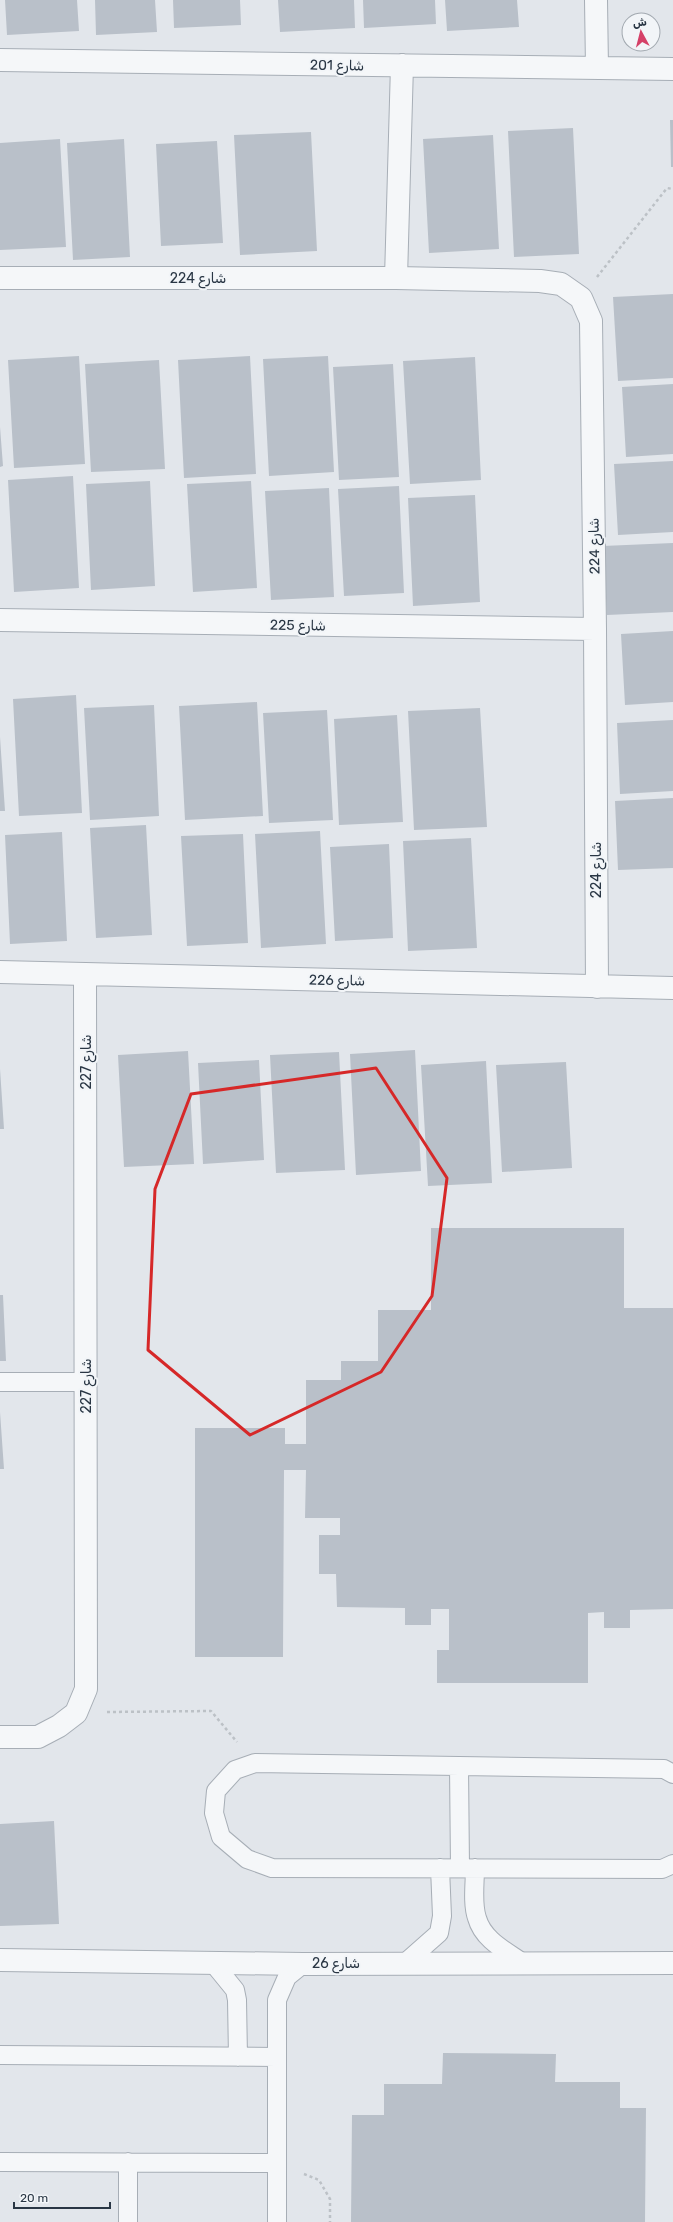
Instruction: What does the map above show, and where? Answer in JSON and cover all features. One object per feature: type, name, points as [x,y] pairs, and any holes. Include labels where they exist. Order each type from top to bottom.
[{"type":"street","points":[[596,0],[597,68]]},
{"type":"street","name":"شارع 201","points":[[0,60],[673,70]]},
{"type":"street","points":[[396,278],[402,66]]},
{"type":"street","name":"شارع 224","points":[[0,278],[396,278],[540,281],[561,284],[581,298],[591,320],[595,629],[597,987]]},
{"type":"street","name":"شارع 225","points":[[0,620],[595,629]]},
{"type":"street","name":"شارع 226","points":[[0,972],[673,988]]},
{"type":"street","name":"شارع 227","points":[[0,1737],[38,1737],[59,1726],[76,1713],[86,1689],[85,974]]},
{"type":"street","name":"شارع 26","points":[[0,1960],[303,1964],[673,1963]]},
{"type":"lane","points":[[0,1382],[86,1382]]},
{"type":"lane","points":[[673,1774],[664,1769],[255,1763],[235,1770],[216,1791],[214,1814],[221,1838],[247,1859],[272,1868],[662,1869],[673,1864]]},
{"type":"lane","points":[[459,1766],[468,1868],[476,1917],[481,1928],[492,1941],[523,1963]]},
{"type":"lane","points":[[405,1963],[438,1933],[442,1916],[440,1868]]},
{"type":"lane","points":[[213,1963],[235,1990],[237,2000],[238,2057]]},
{"type":"lane","points":[[277,2222],[277,2000],[287,1977],[303,1964]]},
{"type":"lane","points":[[0,2055],[276,2057]]},
{"type":"lane","points":[[0,2162],[277,2163]]},
{"type":"lane","points":[[128,2162],[128,2222]]},
{"type":"path","points":[[581,298],[667,188],[673,189]]},
{"type":"path","points":[[76,1713],[211,1711],[255,1763]]},
{"type":"path","points":[[277,2163],[319,2180],[330,2199],[330,2222]]},
{"type":"highlighted area","points":[[376,1068],[447,1178],[432,1296],[381,1372],[250,1435],[148,1350],[155,1189],[191,1094]]},
{"type":"building","points":[[5,0],[77,0],[79,31],[7,35]]},
{"type":"building","points":[[95,0],[155,0],[157,32],[96,35]]},
{"type":"building","points":[[173,0],[240,0],[241,25],[174,28]]},
{"type":"building","points":[[278,0],[354,0],[355,28],[280,32]]},
{"type":"building","points":[[363,0],[435,0],[436,24],[364,28]]},
{"type":"building","points":[[445,0],[517,0],[519,27],[447,31]]},
{"type":"building","points":[[670,120],[673,120],[673,167],[671,167]]},
{"type":"building","points":[[573,128],[579,254],[514,257],[508,131]]},
{"type":"building","points":[[311,132],[317,251],[240,255],[234,135]]},
{"type":"building","points":[[493,135],[499,249],[429,253],[423,139]]},
{"type":"building","points":[[60,139],[66,247],[0,250],[0,143]]},
{"type":"building","points":[[124,139],[130,257],[73,260],[67,143]]},
{"type":"building","points":[[217,141],[223,243],[161,246],[156,144]]},
{"type":"building","points":[[673,294],[673,378],[618,381],[613,297]]},
{"type":"building","points":[[79,356],[85,464],[14,468],[8,360]]},
{"type":"building","points":[[250,356],[256,474],[184,478],[178,360]]},
{"type":"building","points":[[328,356],[334,472],[269,476],[263,359]]},
{"type":"building","points":[[475,357],[481,480],[410,484],[403,361]]},
{"type":"building","points":[[159,360],[165,469],[91,472],[85,364]]},
{"type":"building","points":[[393,364],[399,477],[339,480],[333,367]]},
{"type":"building","points":[[673,384],[673,454],[626,457],[622,387]]},
{"type":"building","points":[[0,427],[3,466],[0,467]]},
{"type":"building","points":[[673,461],[673,532],[618,535],[614,464]]},
{"type":"building","points":[[73,476],[79,588],[14,592],[8,480]]},
{"type":"building","points":[[150,481],[155,586],[91,590],[86,484]]},
{"type":"building","points":[[251,481],[257,588],[193,592],[187,484]]},
{"type":"building","points":[[399,486],[404,593],[344,596],[338,489]]},
{"type":"building","points":[[329,488],[334,597],[271,600],[265,491]]},
{"type":"building","points":[[475,495],[480,602],[413,606],[408,498]]},
{"type":"building","points":[[673,543],[673,612],[607,615],[603,546]]},
{"type":"building","points":[[673,631],[673,702],[625,705],[621,634]]},
{"type":"building","points":[[76,695],[82,813],[19,816],[13,699]]},
{"type":"building","points":[[257,702],[263,816],[185,820],[179,706]]},
{"type":"building","points":[[154,705],[159,816],[90,820],[84,708]]},
{"type":"building","points":[[480,708],[487,827],[414,830],[408,711]]},
{"type":"building","points":[[327,710],[333,820],[269,823],[263,713]]},
{"type":"building","points":[[397,715],[403,822],[339,825],[334,719]]},
{"type":"building","points":[[673,720],[673,791],[620,794],[617,723]]},
{"type":"building","points":[[0,737],[5,811],[0,811]]},
{"type":"building","points":[[673,798],[673,868],[618,870],[615,801]]},
{"type":"building","points":[[146,825],[152,935],[96,938],[90,828]]},
{"type":"building","points":[[320,831],[326,944],[261,948],[255,834]]},
{"type":"building","points":[[62,832],[67,941],[10,944],[5,835]]},
{"type":"building","points":[[243,834],[248,943],[187,946],[181,836]]},
{"type":"building","points":[[471,838],[477,948],[408,951],[403,841]]},
{"type":"building","points":[[389,844],[393,938],[335,941],[330,847]]},
{"type":"building","points":[[415,1050],[421,1171],[356,1175],[350,1054]]},
{"type":"building","points":[[188,1051],[194,1164],[124,1167],[118,1055]]},
{"type":"building","points":[[339,1052],[345,1170],[276,1173],[270,1055]]},
{"type":"building","points":[[259,1060],[264,1160],[203,1164],[198,1063]]},
{"type":"building","points":[[486,1061],[492,1183],[428,1186],[421,1065]]},
{"type":"building","points":[[566,1062],[572,1168],[502,1172],[496,1065]]},
{"type":"building","points":[[0,1069],[4,1129],[0,1129]]},
{"type":"building","points":[[431,1228],[624,1228],[624,1308],[673,1308],[673,1609],[630,1610],[630,1628],[604,1628],[604,1612],[588,1613],[588,1683],[437,1683],[437,1650],[449,1650],[449,1609],[431,1609],[431,1625],[405,1625],[405,1608],[337,1607],[336,1574],[319,1574],[319,1535],[340,1535],[340,1518],[305,1518],[306,1470],[284,1470],[283,1657],[195,1657],[195,1428],[285,1428],[285,1444],[306,1444],[306,1380],[341,1380],[341,1361],[378,1361],[378,1310],[431,1310]]},
{"type":"building","points":[[0,1295],[3,1295],[6,1361],[0,1361]]},
{"type":"building","points":[[0,1412],[4,1469],[0,1469]]},
{"type":"building","points":[[54,1821],[59,1924],[0,1926],[0,1824]]},
{"type":"building","points":[[443,2053],[556,2054],[555,2082],[620,2082],[620,2108],[646,2108],[645,2222],[351,2222],[352,2115],[384,2115],[384,2084],[442,2084]]}]
